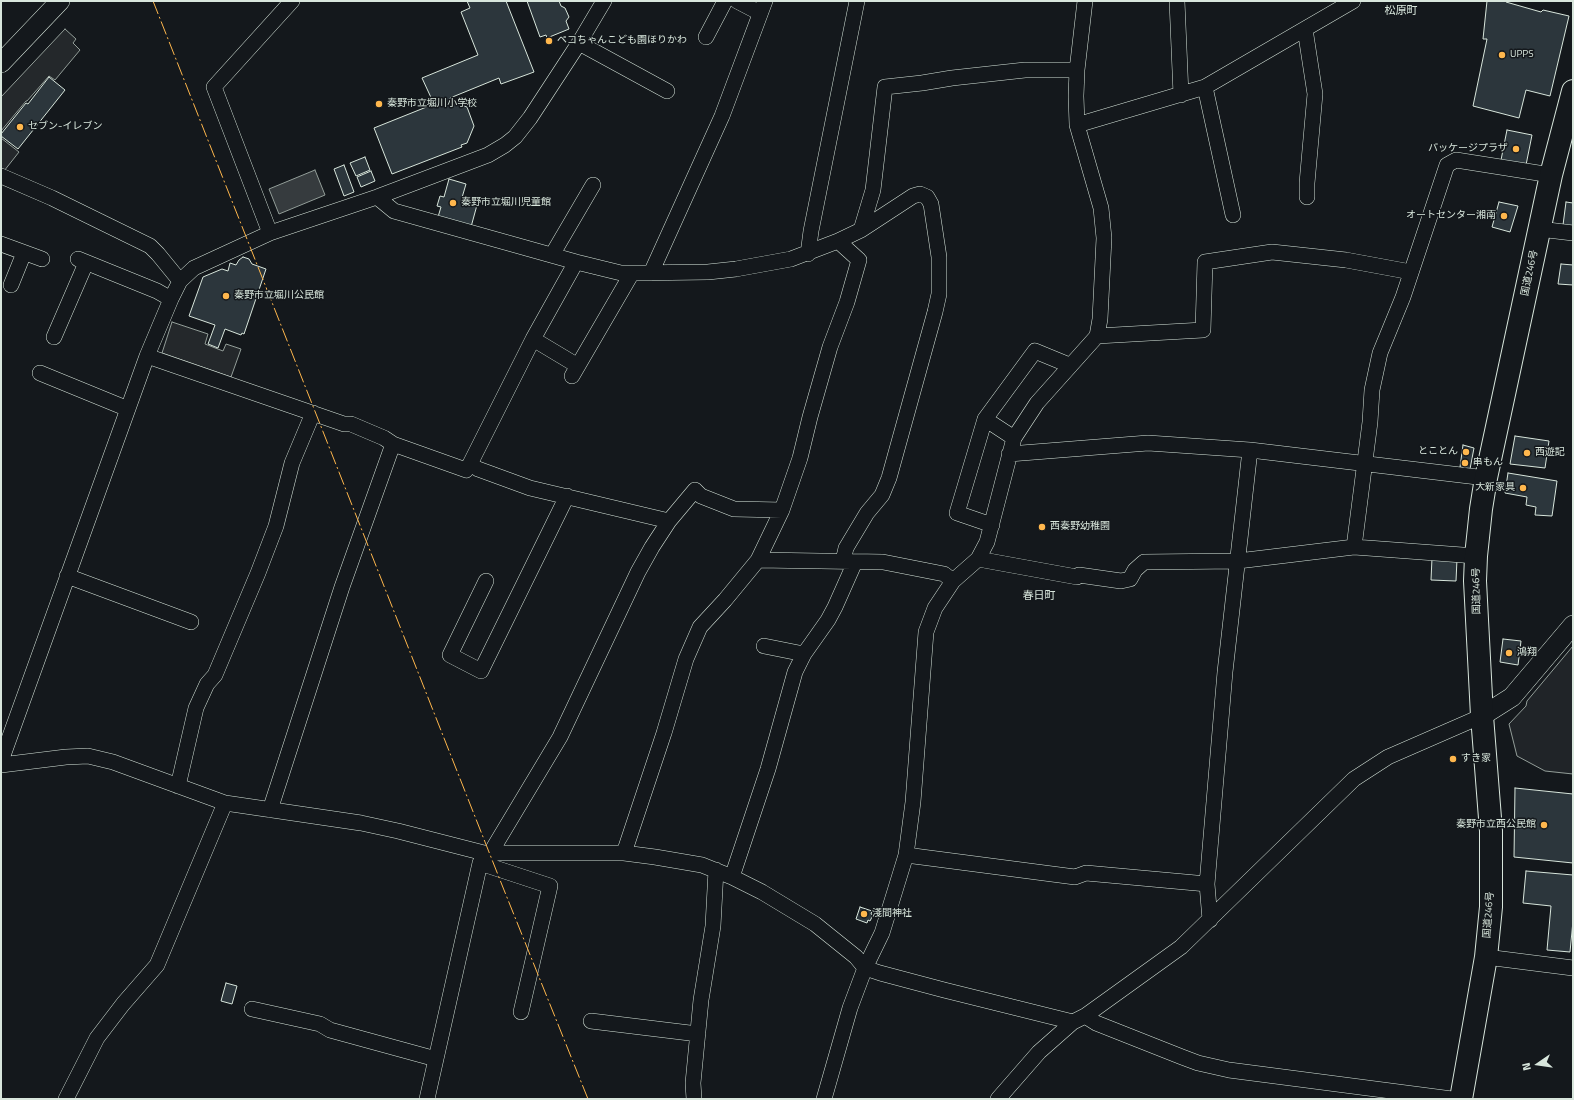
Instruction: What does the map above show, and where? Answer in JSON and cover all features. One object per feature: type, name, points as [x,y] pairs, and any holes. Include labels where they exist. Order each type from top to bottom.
[{"type":"highway","name":"国道246号","points":[[1461,1099],[1486,957],[1491,907],[1491,831],[1482,716],[1475,581],[1481,509],[1486,478],[1539,229],[1551,175],[1573,92]]},
{"type":"main road","points":[[1,63],[60,1]]},
{"type":"main road","points":[[1482,716],[1512,697],[1573,625]]},
{"type":"street","points":[[270,233],[214,87],[292,1]]},
{"type":"street","points":[[1,761],[147,356],[171,299],[180,282],[194,268],[270,233],[376,197],[488,156],[505,145],[515,137],[530,118],[580,43],[604,1]]},
{"type":"street","points":[[706,37],[725,1]]},
{"type":"street","points":[[651,273],[722,116],[763,7],[737,1]]},
{"type":"street","points":[[808,254],[811,231],[857,1]]},
{"type":"street","points":[[824,1099],[850,1008],[882,933],[906,855],[913,802],[926,632],[934,608],[953,580],[978,558],[987,542],[1014,438],[1037,403],[1069,365],[1097,336],[1100,320],[1103,230],[1101,208],[1077,125],[1077,70],[1085,1]]},
{"type":"street","points":[[1177,1],[1181,94]]},
{"type":"street","points":[[1077,125],[1204,87],[1353,1]]},
{"type":"street","points":[[1302,188],[1316,94],[1305,29]]},
{"type":"street","points":[[580,43],[667,91]]},
{"type":"street","points":[[861,230],[873,190],[885,87],[1025,70],[1077,70]]},
{"type":"street","points":[[1204,87],[1233,215]]},
{"type":"street","points":[[1354,547],[1370,422],[1372,390],[1380,353],[1398,309],[1447,166],[1456,160],[1551,175]]},
{"type":"street","points":[[1,176],[52,198],[150,246],[180,282]]},
{"type":"street","points":[[552,255],[593,185]]},
{"type":"street","points":[[376,197],[394,211],[576,262],[632,273],[708,272],[736,269],[791,259],[808,254],[861,230],[913,196],[920,194],[927,197],[931,204],[940,257],[939,294],[889,478],[882,495],[867,513],[846,548],[849,562],[835,607],[828,620],[804,654],[795,672],[768,768],[732,876]]},
{"type":"street","points":[[1539,229],[1573,233]]},
{"type":"street","points":[[624,853],[664,733],[686,659],[700,627],[725,600],[758,560],[782,510],[800,458],[810,416],[830,347],[847,302],[859,260],[838,241]]},
{"type":"street","points":[[1,244],[42,259]]},
{"type":"street","points":[[1097,336],[1203,330],[1205,262],[1272,252],[1346,260],[1411,272]]},
{"type":"street","points":[[11,285],[24,253]]},
{"type":"street","points":[[54,337],[67,322],[82,261],[157,291],[171,299]]},
{"type":"street","points":[[147,356],[344,424],[351,424],[384,438],[393,444],[466,470],[533,339],[576,262]]},
{"type":"street","points":[[533,339],[575,371],[632,273]]},
{"type":"street","points":[[992,525],[957,513],[985,419],[1036,351],[1069,365]]},
{"type":"street","points":[[40,373],[128,409]]},
{"type":"street","points":[[178,786],[196,708],[207,684],[215,675],[258,573],[276,526],[292,463],[313,413]]},
{"type":"street","points":[[985,419],[1014,438]]},
{"type":"street","points":[[1009,454],[1148,443],[1250,450],[1486,478]]},
{"type":"street","points":[[270,810],[342,587],[393,444]]},
{"type":"street","points":[[1210,920],[1207,884],[1225,672],[1250,450]]},
{"type":"street","points":[[470,464],[478,469],[524,486],[669,521]]},
{"type":"street","points":[[427,1099],[486,857],[494,847],[560,737],[638,572],[652,547],[669,521],[695,490],[701,496],[734,509],[782,510]]},
{"type":"street","points":[[486,581],[450,655],[481,671],[567,496]]},
{"type":"street","points":[[978,558],[1070,576],[1077,577],[1079,575],[1121,581],[1130,579],[1135,570],[1144,562],[1238,561],[1354,547],[1476,556]]},
{"type":"street","points":[[758,560],[883,562],[944,574],[953,580]]},
{"type":"street","points":[[67,576],[191,622]]},
{"type":"street","points":[[764,646],[804,654]]},
{"type":"street","points":[[998,1099],[1039,1052],[1079,1019],[1181,947],[1354,779],[1388,757],[1482,716]]},
{"type":"street","points":[[1,765],[66,757],[88,756],[113,762],[225,803],[361,823],[398,831],[486,857],[550,886],[521,1012]]},
{"type":"street","points":[[71,1098],[97,1038],[123,1004],[157,965],[225,803]]},
{"type":"street","points":[[486,857],[624,853],[702,866],[732,876],[762,892],[815,924],[856,957],[866,968],[880,973],[931,987],[1096,1023],[1198,1063],[1223,1069],[1452,1099]]},
{"type":"street","points":[[906,855],[1075,877],[1086,873],[1207,884]]},
{"type":"street","points":[[694,1099],[693,1083],[701,1000],[713,926],[716,870]]},
{"type":"street","points":[[1486,957],[1573,968]]},
{"type":"street","points":[[252,1009],[320,1024],[330,1030],[436,1059]]},
{"type":"street","points":[[591,1021],[698,1034]]},
{"type":"shaded area","points":[[65,29],[76,39],[73,43],[80,50],[55,80],[49,76],[1,131],[1,97]]},
{"type":"shaded area","points":[[1,138],[19,152],[4,171],[1,170]]},
{"type":"shaded area","points":[[315,170],[325,195],[279,214],[269,189]]},
{"type":"shaded area","points":[[172,322],[208,334],[205,344],[223,351],[226,344],[241,349],[231,377],[162,353]]},
{"type":"shaded area","points":[[1573,646],[1573,774],[1545,771],[1517,756],[1509,724],[1526,706],[1527,701]]},
{"type":"building","points":[[467,1],[506,1],[534,72],[501,84],[499,78],[450,98],[451,101],[467,107],[474,126],[467,143],[461,145],[462,147],[392,174],[374,128],[434,104],[422,78],[478,55],[461,12],[470,8]]},
{"type":"building","points":[[527,1],[559,1],[561,6],[565,8],[569,17],[566,21],[569,29],[547,38],[546,35],[540,37]]},
{"type":"building","points":[[1487,1],[1506,1],[1541,12],[1543,10],[1569,16],[1550,96],[1526,90],[1519,118],[1473,106],[1487,39],[1483,39]]},
{"type":"building","points":[[49,77],[65,90],[18,149],[1,136],[1,134],[26,103],[28,104]]},
{"type":"building","points":[[1507,130],[1532,135],[1526,165],[1501,160]]},
{"type":"building","points":[[365,157],[370,170],[356,176],[350,163]]},
{"type":"building","points":[[344,165],[354,192],[344,196],[334,169]]},
{"type":"building","points":[[371,171],[375,181],[361,187],[357,177]]},
{"type":"building","name":"秦野市立堀川児童館","points":[[449,179],[466,184],[461,201],[477,205],[471,227],[438,217],[441,207],[437,206],[440,196],[444,197]]},
{"type":"building","points":[[1499,202],[1518,206],[1510,232],[1492,227]]},
{"type":"building","points":[[1566,202],[1573,203],[1573,226],[1563,225]]},
{"type":"building","name":"秦野市立堀川公民館","points":[[243,257],[249,259],[252,264],[266,269],[244,334],[242,333],[241,335],[225,329],[218,348],[208,344],[215,325],[189,316],[203,277],[222,269],[228,271],[230,263],[236,265]]},
{"type":"building","points":[[1561,264],[1573,265],[1573,285],[1558,284]]},
{"type":"building","points":[[1515,436],[1549,441],[1545,468],[1510,464]]},
{"type":"building","points":[[1463,445],[1474,448],[1470,469],[1460,467]]},
{"type":"building","points":[[1508,473],[1557,481],[1552,516],[1535,515],[1536,507],[1526,505],[1527,497],[1505,493]]},
{"type":"building","points":[[1432,558],[1457,559],[1456,581],[1431,580]]},
{"type":"building","points":[[1503,639],[1521,641],[1518,665],[1500,662]]},
{"type":"building","name":"秦野市立西公民館","points":[[1515,788],[1573,794],[1573,863],[1514,857]]},
{"type":"building","points":[[1526,871],[1573,875],[1573,921],[1570,952],[1547,950],[1551,906],[1523,903]]},
{"type":"building","name":"淺間神社","points":[[860,907],[872,911],[871,914],[873,915],[867,923],[856,919]]},
{"type":"building","points":[[226,983],[237,986],[232,1004],[221,1001]]},
{"type":"power","points":[[153,1],[588,1099]]},
{"type":"place","name":"ペコちゃんこども園ほりかわ","points":[[549,41]]},
{"type":"place","name":"UPPS","points":[[1502,55]]},
{"type":"place","name":"秦野市立堀川小学校","points":[[379,104]]},
{"type":"place","name":"セブン-イレブン","points":[[20,127]]},
{"type":"place","name":"パッケージプラザ","points":[[1516,149]]},
{"type":"place","name":"秦野市立堀川児童館","points":[[453,203]]},
{"type":"place","name":"オートセンター湘南","points":[[1504,216]]},
{"type":"place","name":"秦野市立堀川公民館","points":[[226,296]]},
{"type":"place","name":"とことん","points":[[1466,452]]},
{"type":"place","name":"西遊記","points":[[1527,453]]},
{"type":"place","name":"串もん","points":[[1465,463]]},
{"type":"place","name":"大新家具","points":[[1523,488]]},
{"type":"place","name":"西秦野幼稚園","points":[[1042,527]]},
{"type":"place","name":"鴻翔","points":[[1509,653]]},
{"type":"place","name":"すき家","points":[[1453,759]]},
{"type":"place","name":"秦野市立西公民館","points":[[1544,825]]},
{"type":"place","name":"淺間神社","points":[[864,914]]},
{"type":"district","name":"松原町","points":[[1401,11]]},
{"type":"district","name":"春日町","points":[[1039,596]]}]
